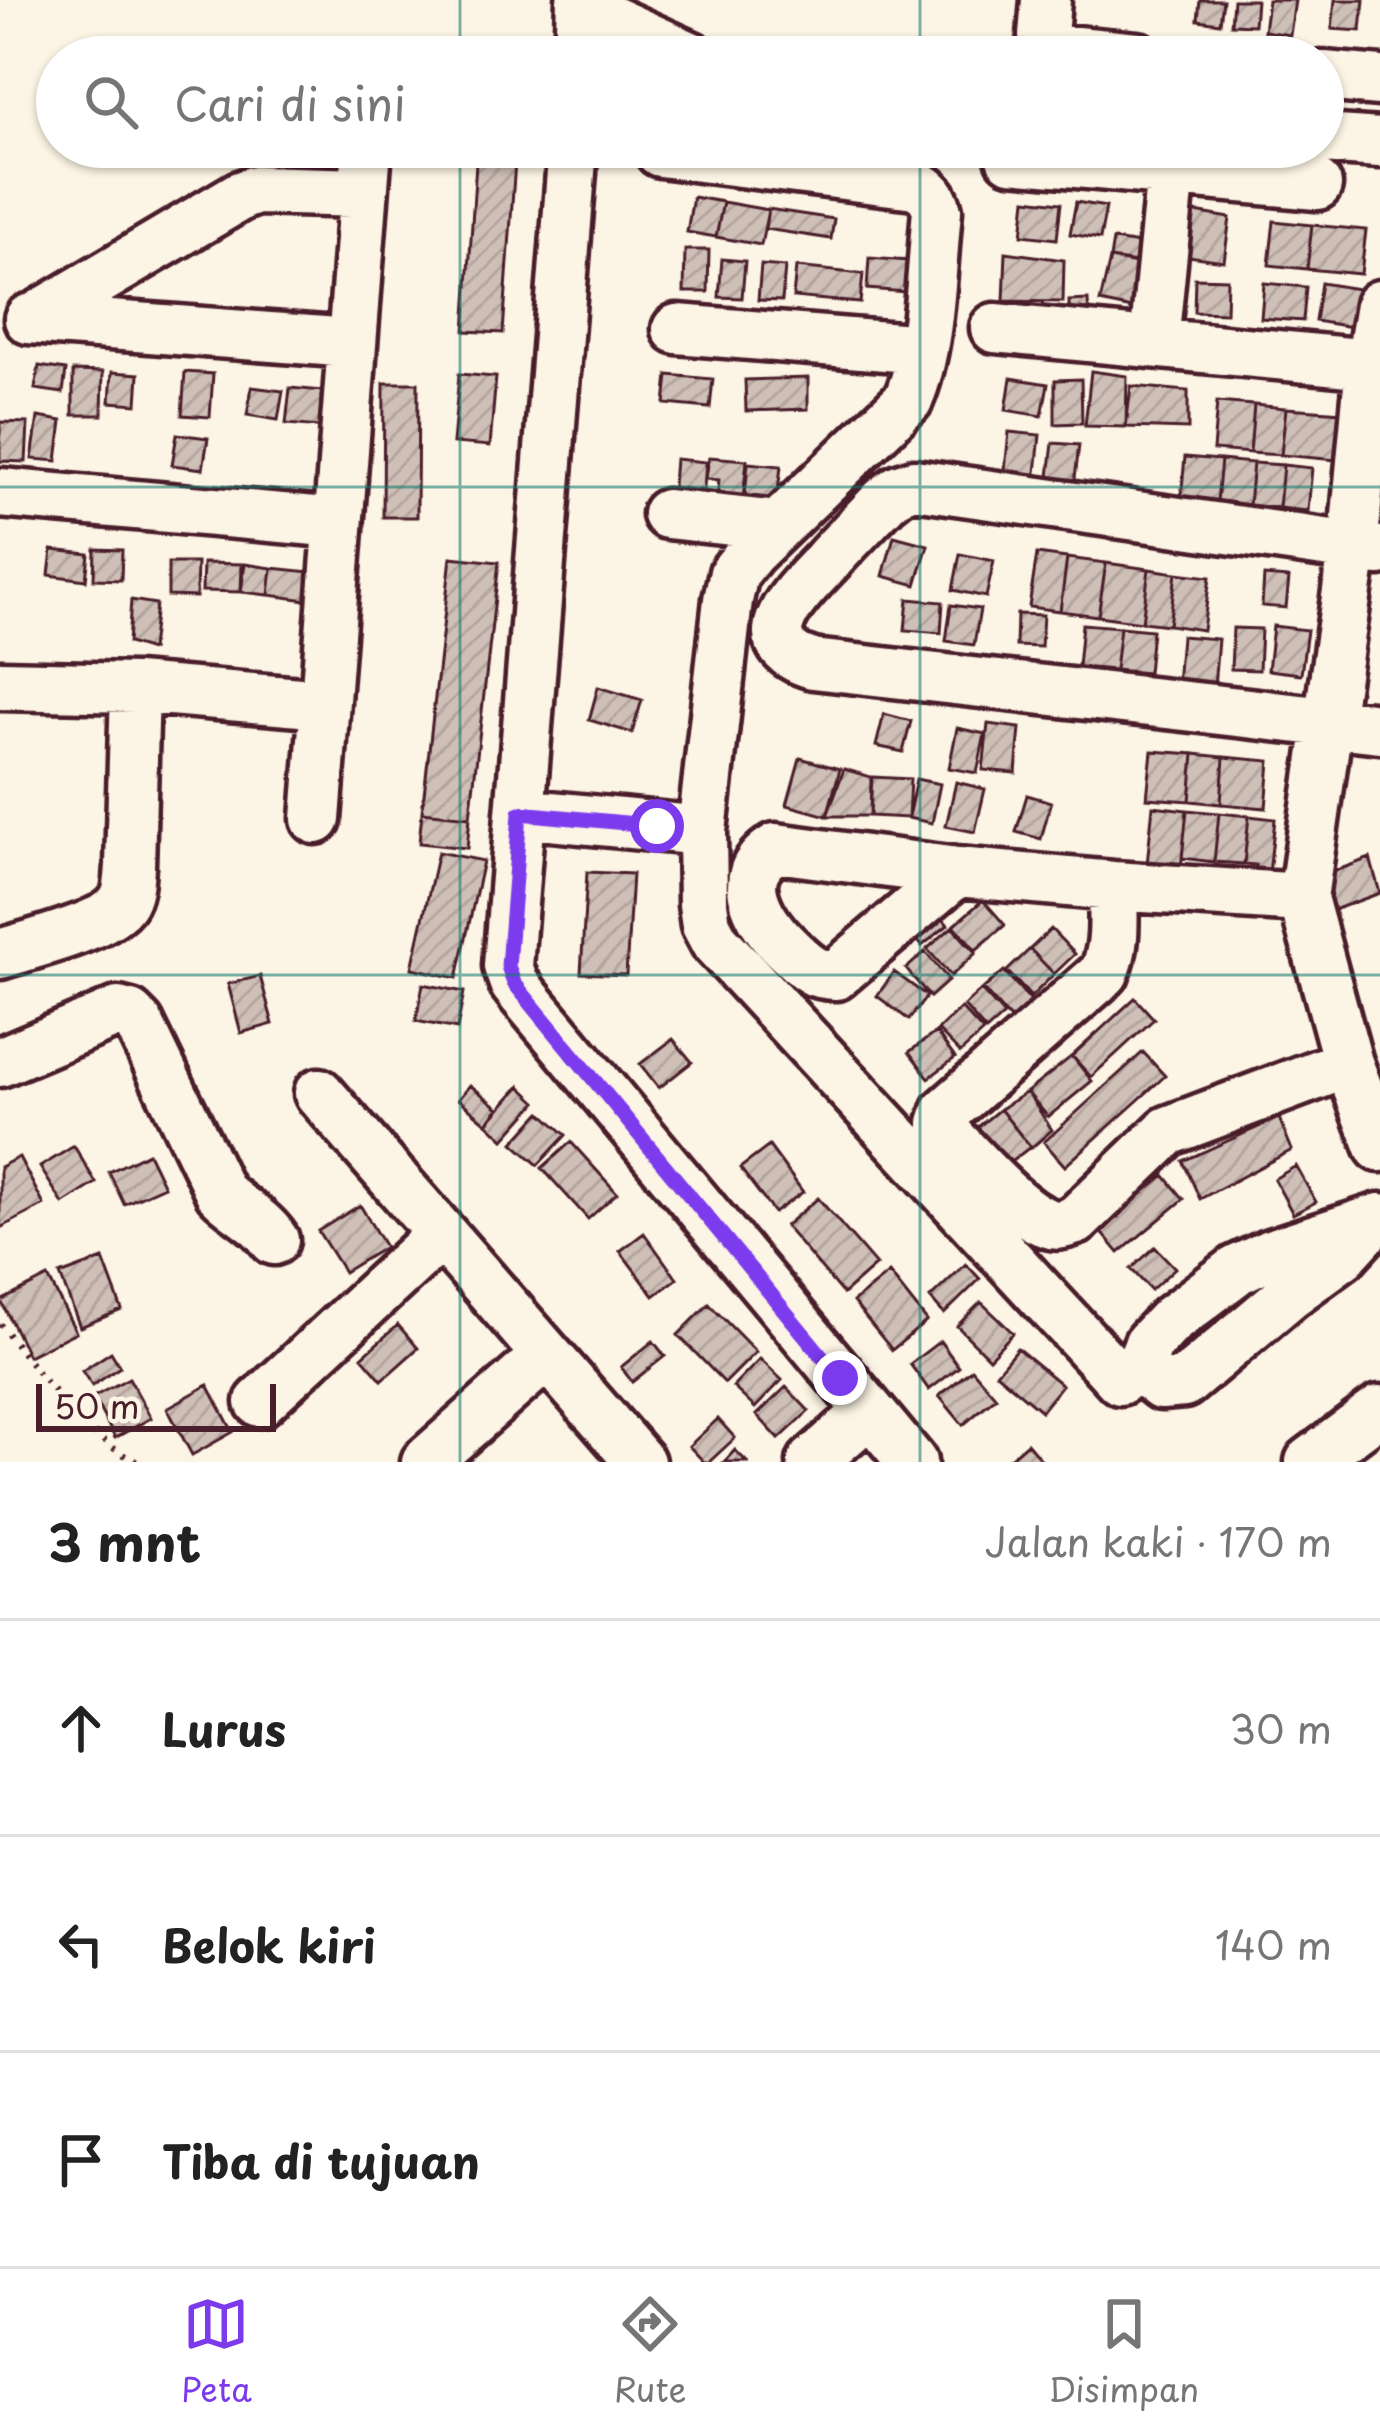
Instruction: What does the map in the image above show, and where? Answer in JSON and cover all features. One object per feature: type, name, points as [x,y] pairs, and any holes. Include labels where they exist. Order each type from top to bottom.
[{"type":"street","points":[[1043,36],[1046,0]]},
{"type":"street","points":[[580,36],[581,3],[649,36]]},
{"type":"street","points":[[1344,78],[1380,81]]},
{"type":"street","points":[[1344,154],[1380,143]]},
{"type":"street","points":[[571,168],[508,966],[514,983],[912,1462]]},
{"type":"street","points":[[788,168],[915,184],[935,200],[923,349],[908,400],[734,573],[702,831],[706,925],[715,942],[1120,1380]]},
{"type":"street","points":[[1128,168],[1171,172],[1231,168]]},
{"type":"street","points":[[17,318],[240,196],[365,170],[316,819]]},
{"type":"street","points":[[1154,343],[1171,172]]},
{"type":"street","points":[[1380,305],[1366,550],[1329,722],[1303,898],[1348,1063],[1380,1147]]},
{"type":"street","points":[[17,318],[351,343]]},
{"type":"street","points":[[994,328],[1375,365]]},
{"type":"street","points":[[677,329],[923,349]]},
{"type":"street","points":[[1366,550],[914,484],[898,489],[852,534],[786,604],[778,628],[785,650],[813,664],[1380,728]]},
{"type":"street","points":[[0,493],[338,523]]},
{"type":"street","points":[[667,514],[778,526]]},
{"type":"street","points":[[0,685],[135,688],[324,704]]},
{"type":"street","points":[[0,955],[92,924],[122,903],[129,884],[135,688]]},
{"type":"street","points":[[520,813],[702,831]]},
{"type":"street","points":[[957,872],[1303,898]]},
{"type":"street","points":[[1112,886],[1114,934],[1104,973],[947,1111],[943,1123],[945,1132],[1035,1218],[1060,1226],[1076,1220],[1168,1131],[1348,1063]]},
{"type":"street","points":[[0,1062],[118,1012],[136,1019],[220,1192],[262,1224],[274,1240]]},
{"type":"street","points":[[319,1093],[640,1462]]},
{"type":"street","points":[[260,1402],[441,1234]]},
{"type":"street","points":[[425,1462],[547,1355]]},
{"type":"street","points":[[1310,1462],[1380,1410]]},
{"type":"street","points":[[812,1462],[868,1412]]},
{"type":"path","points":[[0,1324],[34,1368],[100,1437],[140,1462]]},
{"type":"building","points":[[1200,0],[1223,0],[1220,23],[1198,20]]},
{"type":"building","points":[[1233,0],[1256,0],[1254,25],[1231,24]]},
{"type":"building","points":[[1268,0],[1295,0],[1290,35],[1264,31]]},
{"type":"building","points":[[1335,0],[1364,0],[1361,31],[1332,29]]},
{"type":"building","points":[[476,168],[515,168],[503,333],[465,331]]},
{"type":"building","points":[[693,197],[723,202],[716,237],[687,232]]},
{"type":"building","points":[[1026,199],[1061,203],[1057,239],[1022,235]]},
{"type":"building","points":[[723,202],[768,210],[761,245],[716,237]]},
{"type":"building","points":[[1076,202],[1106,207],[1100,239],[1070,234]]},
{"type":"building","points":[[768,209],[834,219],[831,239],[765,229]]},
{"type":"building","points":[[1195,212],[1230,218],[1224,261],[1188,256]]},
{"type":"building","points":[[1274,221],[1312,225],[1307,269],[1269,265]]},
{"type":"building","points":[[1312,225],[1366,230],[1361,274],[1307,269]]},
{"type":"building","points":[[1113,240],[1154,246],[1151,265],[1110,259]]},
{"type":"building","points":[[685,250],[709,250],[708,292],[684,292]]},
{"type":"building","points":[[1006,252],[1064,260],[1063,302],[1004,301]]},
{"type":"building","points":[[869,258],[922,262],[919,293],[867,289]]},
{"type":"building","points":[[722,259],[745,261],[742,298],[719,297]]},
{"type":"building","points":[[1110,259],[1142,265],[1132,309],[1100,302]]},
{"type":"building","points":[[761,265],[785,267],[782,301],[758,300]]},
{"type":"building","points":[[796,267],[863,274],[860,303],[793,297]]},
{"type":"building","points":[[1195,278],[1227,279],[1226,313],[1194,312]]},
{"type":"building","points":[[1264,283],[1306,287],[1303,321],[1261,318]]},
{"type":"building","points":[[1321,283],[1358,289],[1352,327],[1315,321]]},
{"type":"building","points":[[1088,300],[1089,321],[1069,322],[1069,301]]},
{"type":"building","points":[[39,366],[66,370],[63,393],[35,389]]},
{"type":"building","points":[[73,371],[103,372],[102,415],[73,415]]},
{"type":"building","points":[[1091,371],[1127,376],[1126,427],[1085,426]]},
{"type":"building","points":[[112,372],[139,374],[137,404],[110,402]]},
{"type":"building","points":[[185,372],[213,374],[210,417],[182,415]]},
{"type":"building","points":[[459,374],[496,377],[490,446],[453,443]]},
{"type":"building","points":[[668,375],[713,379],[710,408],[665,404]]},
{"type":"building","points":[[808,378],[808,409],[746,411],[745,380]]},
{"type":"building","points":[[1011,378],[1048,384],[1042,416],[1006,410]]},
{"type":"building","points":[[1081,379],[1082,423],[1055,424],[1055,380]]},
{"type":"building","points":[[384,383],[418,383],[417,517],[383,517]]},
{"type":"building","points":[[1131,386],[1188,391],[1188,429],[1126,427]]},
{"type":"building","points":[[252,387],[283,391],[278,420],[247,415]]},
{"type":"building","points":[[290,388],[324,391],[320,427],[286,424]]},
{"type":"building","points":[[1217,402],[1254,405],[1250,453],[1213,450]]},
{"type":"building","points":[[1254,405],[1286,408],[1281,455],[1250,453]]},
{"type":"building","points":[[1286,408],[1342,412],[1338,460],[1281,455]]},
{"type":"building","points":[[38,417],[62,421],[57,461],[32,459]]},
{"type":"building","points":[[0,422],[28,423],[26,462],[0,461]]},
{"type":"building","points":[[1009,432],[1040,435],[1035,482],[1004,479]]},
{"type":"building","points":[[177,434],[208,438],[203,469],[172,465]]},
{"type":"building","points":[[1053,443],[1079,445],[1074,487],[1048,485]]},
{"type":"building","points":[[709,457],[747,460],[742,509],[716,507],[719,480],[706,479]]},
{"type":"building","points":[[1185,457],[1221,460],[1217,502],[1181,499]]},
{"type":"building","points":[[675,459],[706,462],[703,500],[672,498]]},
{"type":"building","points":[[1221,460],[1253,463],[1249,505],[1217,502]]},
{"type":"building","points":[[748,463],[781,466],[777,500],[745,497]]},
{"type":"building","points":[[1253,463],[1283,465],[1279,508],[1249,505]]},
{"type":"building","points":[[1283,465],[1312,468],[1308,511],[1279,508]]},
{"type":"building","points":[[894,536],[928,545],[916,585],[883,576]]},
{"type":"building","points":[[95,549],[122,550],[121,580],[94,579]]},
{"type":"building","points":[[52,550],[89,554],[86,580],[49,575]]},
{"type":"building","points":[[960,554],[994,561],[986,597],[953,590]]},
{"type":"building","points":[[1037,554],[1067,558],[1060,611],[1029,607]]},
{"type":"building","points":[[451,557],[499,562],[470,817],[422,812]]},
{"type":"building","points":[[1067,558],[1106,563],[1098,616],[1060,611]]},
{"type":"building","points":[[168,563],[197,563],[196,597],[168,596]]},
{"type":"building","points":[[203,563],[242,564],[241,592],[202,591]]},
{"type":"building","points":[[1106,563],[1149,569],[1142,622],[1098,616]]},
{"type":"building","points":[[245,564],[272,568],[269,595],[241,592]]},
{"type":"building","points":[[272,568],[311,572],[307,600],[269,595]]},
{"type":"building","points":[[1149,569],[1176,573],[1169,625],[1142,622]]},
{"type":"building","points":[[1176,573],[1210,577],[1203,630],[1169,625]]},
{"type":"building","points":[[1264,576],[1289,578],[1286,608],[1262,606]]},
{"type":"building","points":[[908,599],[943,602],[941,633],[905,630]]},
{"type":"building","points":[[131,600],[156,604],[151,650],[128,643]]},
{"type":"building","points":[[951,605],[980,609],[974,645],[946,641]]},
{"type":"building","points":[[1017,614],[1043,615],[1041,647],[1016,646]]},
{"type":"building","points":[[1082,624],[1120,627],[1115,670],[1078,667]]},
{"type":"building","points":[[1273,626],[1307,630],[1301,674],[1268,670]]},
{"type":"building","points":[[1120,627],[1152,630],[1148,673],[1115,670]]},
{"type":"building","points":[[1233,628],[1261,629],[1259,670],[1231,669]]},
{"type":"building","points":[[1181,636],[1218,639],[1213,699],[1176,696]]},
{"type":"building","points":[[598,687],[642,700],[632,733],[589,720]]},
{"type":"building","points":[[884,714],[911,721],[903,752],[876,746]]},
{"type":"building","points":[[988,724],[1020,728],[1016,773],[983,770]]},
{"type":"building","points":[[957,728],[985,734],[977,773],[949,768]]},
{"type":"building","points":[[1152,751],[1194,754],[1190,801],[1147,798]]},
{"type":"building","points":[[1194,754],[1224,757],[1221,804],[1190,801]]},
{"type":"building","points":[[1224,757],[1270,761],[1266,808],[1221,804]]},
{"type":"building","points":[[800,758],[840,769],[827,816],[787,805]]},
{"type":"building","points":[[844,769],[871,777],[870,816],[827,816]]},
{"type":"building","points":[[872,777],[910,779],[908,818],[870,816]]},
{"type":"building","points":[[916,779],[940,784],[932,823],[908,818]]},
{"type":"building","points":[[956,782],[985,789],[975,832],[946,826]]},
{"type":"building","points":[[1027,795],[1051,802],[1041,839],[1016,832]]},
{"type":"building","points":[[1153,806],[1187,810],[1180,878],[1146,874]]},
{"type":"building","points":[[1187,810],[1219,813],[1214,862],[1182,858]]},
{"type":"building","points":[[422,812],[470,817],[467,848],[419,843]]},
{"type":"building","points":[[1219,813],[1249,816],[1244,864],[1214,862]]},
{"type":"building","points":[[1249,816],[1275,819],[1268,883],[1254,882],[1256,865],[1244,864]]},
{"type":"building","points":[[438,852],[483,861],[457,978],[412,968]]},
{"type":"building","points":[[1370,858],[1380,893],[1328,912],[1316,878]]},
{"type":"building","points":[[587,872],[632,874],[626,975],[581,973]]},
{"type":"building","points":[[983,900],[1005,925],[976,950],[954,925]]},
{"type":"building","points":[[930,903],[948,925],[922,946],[904,924]]},
{"type":"building","points":[[952,927],[976,953],[951,976],[927,949]]},
{"type":"building","points":[[1051,929],[1075,954],[1054,974],[1030,949]]},
{"type":"building","points":[[1030,949],[1054,974],[1031,997],[1007,971]]},
{"type":"building","points":[[925,952],[949,980],[930,997],[906,969]]},
{"type":"building","points":[[1004,971],[1031,1001],[1011,1020],[983,989]]},
{"type":"building","points":[[894,972],[927,996],[909,1020],[877,996]]},
{"type":"building","points":[[260,976],[273,1024],[241,1033],[228,984]]},
{"type":"building","points":[[423,984],[464,992],[457,1029],[416,1021]]},
{"type":"building","points":[[981,990],[1004,1015],[986,1031],[964,1006]]},
{"type":"building","points":[[1135,998],[1154,1019],[1091,1077],[1072,1056]]},
{"type":"building","points":[[961,1008],[983,1032],[960,1053],[938,1030]]},
{"type":"building","points":[[936,1032],[955,1058],[929,1078],[909,1052]]},
{"type":"building","points":[[673,1039],[692,1062],[659,1088],[640,1064]]},
{"type":"building","points":[[1143,1052],[1165,1076],[1065,1166],[1044,1142]]},
{"type":"building","points":[[1072,1056],[1092,1081],[1048,1117],[1027,1092]]},
{"type":"building","points":[[470,1085],[499,1108],[487,1123],[458,1099]]},
{"type":"building","points":[[520,1086],[537,1102],[504,1139],[487,1123]]},
{"type":"building","points":[[1027,1092],[1052,1130],[1031,1148],[1000,1109]]},
{"type":"building","points":[[1000,1109],[1030,1147],[1003,1168],[973,1131]]},
{"type":"building","points":[[541,1112],[566,1135],[538,1165],[513,1143]]},
{"type":"building","points":[[1279,1118],[1292,1150],[1200,1199],[1183,1161]]},
{"type":"building","points":[[571,1142],[617,1193],[588,1219],[542,1168]]},
{"type":"building","points":[[74,1146],[96,1183],[63,1204],[40,1167]]},
{"type":"building","points":[[769,1146],[803,1192],[774,1213],[740,1168]]},
{"type":"building","points":[[148,1153],[164,1186],[124,1204],[109,1172]]},
{"type":"building","points":[[19,1157],[44,1205],[0,1228],[0,1167]]},
{"type":"building","points":[[1296,1166],[1316,1202],[1293,1214],[1274,1179]]},
{"type":"building","points":[[1164,1175],[1184,1199],[1119,1253],[1099,1229]]},
{"type":"building","points":[[818,1198],[876,1265],[843,1294],[785,1226]]},
{"type":"building","points":[[360,1205],[385,1247],[344,1272],[318,1231]]},
{"type":"building","points":[[644,1233],[677,1279],[654,1296],[620,1251]]},
{"type":"building","points":[[1155,1247],[1175,1268],[1151,1290],[1131,1269]]},
{"type":"building","points":[[103,1259],[122,1310],[80,1327],[60,1275]]},
{"type":"building","points":[[966,1264],[980,1279],[944,1314],[930,1298]]},
{"type":"building","points":[[889,1273],[927,1321],[892,1350],[853,1302]]},
{"type":"building","points":[[48,1277],[76,1332],[28,1356],[1,1301]]},
{"type":"building","points":[[981,1302],[1013,1333],[989,1358],[957,1326]]},
{"type":"building","points":[[709,1304],[756,1352],[725,1383],[678,1335]]},
{"type":"building","points":[[398,1325],[418,1348],[382,1380],[362,1357]]},
{"type":"building","points":[[653,1341],[665,1356],[632,1382],[621,1367]]},
{"type":"building","points":[[940,1341],[959,1367],[929,1390],[910,1364]]},
{"type":"building","points":[[1017,1348],[1062,1385],[1041,1411],[996,1373]]},
{"type":"building","points":[[111,1352],[120,1367],[92,1386],[82,1371]]},
{"type":"building","points":[[760,1359],[782,1380],[755,1408],[733,1387]]},
{"type":"building","points":[[972,1369],[996,1397],[963,1425],[939,1396]]},
{"type":"building","points":[[129,1378],[151,1418],[115,1438],[93,1397]]},
{"type":"building","points":[[208,1385],[233,1432],[192,1455],[167,1408]]},
{"type":"building","points":[[786,1387],[809,1411],[779,1439],[757,1415]]},
{"type":"building","points":[[718,1419],[735,1438],[704,1462],[689,1446]]},
{"type":"building","points":[[1027,1443],[1043,1462],[1005,1462]]},
{"type":"building","points":[[735,1450],[747,1462],[724,1462]]},
{"type":"route","points":[[657,826],[520,813],[508,966],[514,983],[840,1378]]}]
